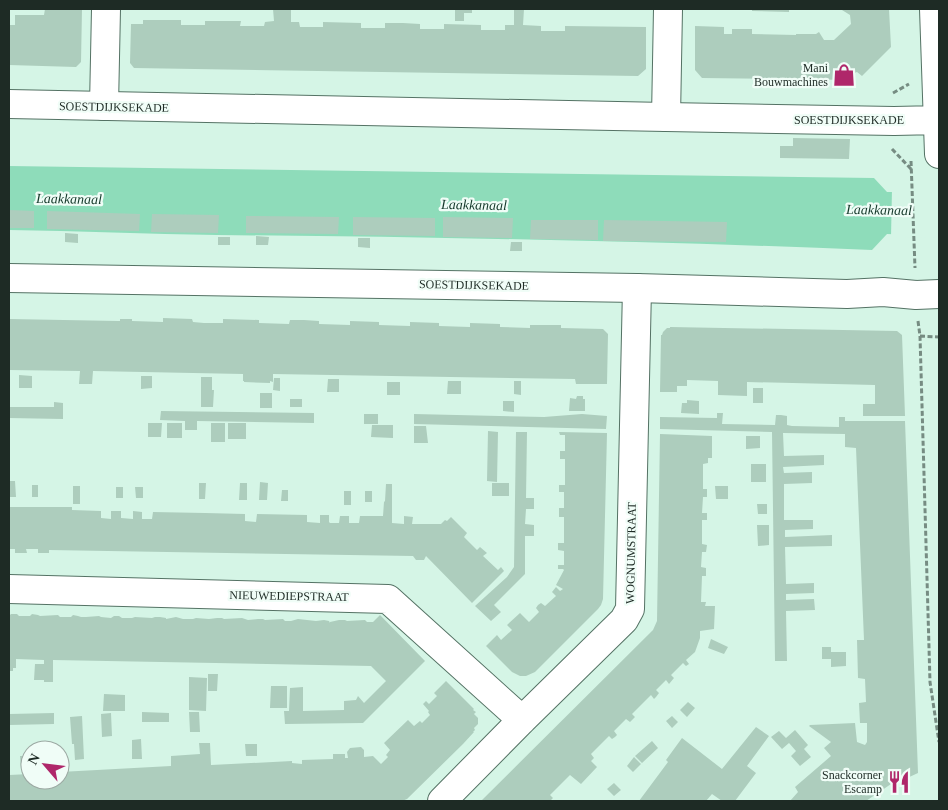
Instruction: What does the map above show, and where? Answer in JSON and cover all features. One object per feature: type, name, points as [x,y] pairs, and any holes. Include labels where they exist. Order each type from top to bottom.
[{"type":"street","points":[[104,106],[106,9]]},
{"type":"street","points":[[666,118],[668,9]]},
{"type":"street","points":[[934,9],[939,154]]},
{"type":"street","name":"SOESTDIJKSEKADE","points":[[9,104],[666,118],[938,120]]},
{"type":"street","name":"SOESTDIJKSEKADE","points":[[9,278],[637,288],[847,294],[883,292],[928,295]]},
{"type":"street","name":"WOGNUMSTRAAT","points":[[442,801],[624,620],[630,609],[637,288]]},
{"type":"street","name":"NIEUWEDIEPSTRAAT","points":[[9,589],[388,599],[522,720]]},
{"type":"path","points":[[912,184],[914,240]]},
{"type":"path","points":[[928,295],[920,336],[930,682],[939,742]]},
{"type":"path","points":[[920,336],[939,337]]},
{"type":"water","name":"Laakkanaal","points":[[9,166],[874,178],[887,192],[939,192],[939,236],[887,234],[872,250],[544,240],[191,235],[9,230]]},
{"type":"pier","points":[[892,189],[939,189],[939,238],[891,237]]},
{"type":"building","points":[[45,9],[82,9],[81,62],[76,67],[9,65],[9,25],[15,25],[15,15],[44,15]]},
{"type":"building","points":[[273,9],[291,9],[291,22],[299,22],[300,27],[323,27],[323,22],[361,23],[361,28],[385,28],[385,23],[403,23],[420,24],[420,29],[444,29],[444,24],[481,25],[481,30],[505,30],[505,25],[514,25],[514,9],[524,9],[523,25],[541,26],[541,31],[565,31],[565,26],[646,27],[646,69],[638,76],[134,68],[130,63],[131,24],[143,24],[143,20],[181,20],[181,25],[205,25],[205,21],[241,21],[240,26],[264,26],[265,22],[274,21]]},
{"type":"building","points":[[455,9],[472,9],[472,13],[464,13],[464,21],[455,21]]},
{"type":"building","points":[[752,9],[789,9],[789,12],[752,11]]},
{"type":"building","points":[[843,9],[889,9],[891,47],[862,76],[857,72],[852,74],[853,80],[702,78],[695,70],[695,26],[724,27],[724,34],[732,34],[732,29],[752,29],[752,34],[796,35],[816,34],[819,32],[824,40],[834,40],[851,24],[850,15]]},
{"type":"building","points":[[793,138],[850,139],[849,159],[780,158],[780,146],[793,146]]},
{"type":"building","points":[[9,210],[34,211],[34,228],[9,228]]},
{"type":"building","points":[[47,211],[140,214],[139,231],[47,229]]},
{"type":"building","points":[[152,214],[219,215],[218,233],[151,232]]},
{"type":"building","points":[[246,216],[339,217],[338,234],[246,233]]},
{"type":"building","points":[[353,217],[435,218],[435,236],[353,235]]},
{"type":"building","points":[[443,217],[513,218],[512,238],[443,237]]},
{"type":"building","points":[[531,220],[598,220],[598,240],[530,239]]},
{"type":"building","points":[[604,220],[727,222],[726,242],[603,241]]},
{"type":"building","points":[[65,233],[78,234],[78,243],[65,242]]},
{"type":"building","points":[[256,236],[269,237],[268,245],[256,245]]},
{"type":"building","points":[[218,237],[230,237],[230,245],[218,245]]},
{"type":"building","points":[[358,238],[370,238],[370,248],[358,247]]},
{"type":"building","points":[[511,242],[522,242],[522,251],[510,251]]},
{"type":"building","points":[[163,318],[192,319],[193,322],[204,323],[223,323],[223,319],[259,320],[259,323],[289,324],[290,320],[304,320],[319,321],[319,324],[350,325],[350,321],[379,322],[379,325],[410,326],[410,322],[439,323],[439,326],[470,327],[470,323],[500,324],[500,327],[530,328],[530,325],[561,325],[561,328],[603,329],[608,334],[607,384],[576,384],[575,379],[273,374],[273,382],[270,381],[270,383],[244,382],[243,374],[93,371],[92,384],[79,384],[80,371],[9,370],[9,319],[120,321],[120,319],[132,319],[132,321],[163,322]]},
{"type":"building","points":[[670,327],[897,331],[902,335],[905,416],[863,416],[863,404],[875,404],[875,385],[747,382],[747,396],[718,395],[718,381],[687,380],[687,386],[677,386],[677,392],[660,392],[661,335]]},
{"type":"building","points":[[19,375],[32,376],[32,388],[19,388]]},
{"type":"building","points":[[141,376],[152,376],[152,388],[141,389]]},
{"type":"building","points":[[201,377],[212,377],[212,390],[214,390],[213,407],[201,407]]},
{"type":"building","points":[[274,378],[280,378],[280,391],[273,390]]},
{"type":"building","points":[[328,379],[339,379],[339,392],[327,392]]},
{"type":"building","points":[[448,381],[461,381],[461,394],[447,394]]},
{"type":"building","points":[[514,381],[521,381],[521,395],[514,394]]},
{"type":"building","points":[[387,382],[400,382],[400,395],[387,395]]},
{"type":"building","points":[[753,388],[763,388],[763,403],[753,403]]},
{"type":"building","points":[[260,393],[272,393],[272,408],[260,408]]},
{"type":"building","points":[[577,396],[583,396],[583,399],[585,399],[585,411],[569,411],[570,398],[576,399]]},
{"type":"building","points":[[290,399],[302,399],[302,407],[290,407]]},
{"type":"building","points":[[687,400],[699,401],[699,414],[681,413],[682,403],[687,403]]},
{"type":"building","points":[[503,401],[514,401],[514,412],[503,411]]},
{"type":"building","points":[[54,402],[63,403],[63,419],[9,418],[9,407],[54,407]]},
{"type":"building","points":[[161,411],[314,413],[314,423],[197,421],[197,430],[185,430],[185,421],[160,420]]},
{"type":"building","points":[[717,413],[723,413],[722,424],[775,425],[776,415],[787,416],[787,425],[792,426],[839,427],[839,417],[845,417],[845,421],[905,421],[918,773],[891,784],[866,801],[790,801],[798,792],[795,787],[831,756],[824,748],[831,742],[810,725],[855,723],[857,742],[865,745],[867,742],[867,723],[860,723],[859,703],[866,702],[865,679],[858,678],[857,640],[864,640],[856,448],[845,447],[845,434],[783,433],[784,456],[824,455],[824,465],[783,467],[784,473],[812,472],[812,483],[784,484],[784,520],[813,520],[813,529],[785,530],[785,537],[832,535],[832,546],[785,547],[786,584],[814,583],[814,593],[786,594],[786,600],[814,599],[815,610],[786,611],[787,661],[775,661],[772,432],[660,429],[660,417],[717,418]]},
{"type":"building","points":[[364,414],[378,414],[378,424],[364,424]]},
{"type":"building","points":[[414,414],[544,417],[582,414],[607,416],[606,429],[414,424]]},
{"type":"building","points":[[148,423],[162,423],[161,437],[148,437]]},
{"type":"building","points":[[167,423],[182,423],[182,438],[167,438]]},
{"type":"building","points":[[211,423],[225,423],[225,442],[211,442]]},
{"type":"building","points":[[228,423],[246,423],[246,439],[228,439]]},
{"type":"building","points":[[372,425],[393,425],[393,438],[371,437]]},
{"type":"building","points":[[414,426],[426,426],[428,443],[414,443]]},
{"type":"building","points":[[488,431],[498,432],[497,482],[487,481]]},
{"type":"building","points":[[516,432],[527,432],[526,498],[534,498],[534,509],[526,509],[525,524],[534,525],[534,536],[525,536],[525,574],[494,605],[501,612],[491,621],[475,606],[507,577],[514,567]]},
{"type":"building","points":[[559,432],[607,433],[603,599],[598,609],[535,672],[526,676],[520,676],[512,672],[486,646],[497,635],[501,640],[512,630],[507,625],[520,613],[529,622],[539,612],[536,608],[538,605],[541,603],[545,606],[556,596],[552,592],[556,587],[560,591],[563,589],[556,585],[564,570],[558,569],[558,565],[564,565],[564,551],[558,550],[558,543],[564,543],[564,517],[559,517],[559,508],[564,508],[564,492],[559,492],[559,485],[565,485],[565,459],[560,459],[560,451],[565,451],[565,435],[560,435]]},
{"type":"building","points":[[660,434],[712,436],[712,458],[708,458],[708,463],[703,464],[703,489],[707,489],[707,497],[703,497],[702,513],[707,513],[707,520],[702,520],[702,544],[707,545],[706,552],[702,552],[701,567],[706,568],[706,576],[702,576],[701,602],[706,602],[705,606],[715,606],[714,629],[700,631],[700,638],[695,652],[686,660],[689,664],[686,666],[683,663],[671,675],[674,678],[669,684],[666,680],[656,690],[659,693],[654,699],[651,695],[632,714],[635,717],[630,722],[626,719],[614,731],[617,735],[615,737],[612,739],[609,736],[591,754],[594,758],[591,761],[597,767],[581,784],[570,775],[550,795],[553,798],[550,801],[481,801],[653,630],[657,621]]},
{"type":"building","points":[[746,436],[760,436],[760,448],[746,449]]},
{"type":"building","points":[[751,464],[766,464],[766,482],[751,482]]},
{"type":"building","points":[[9,481],[15,481],[16,497],[9,497]]},
{"type":"building","points":[[260,482],[268,483],[267,500],[259,500]]},
{"type":"building","points":[[199,483],[206,483],[205,499],[199,499]]},
{"type":"building","points":[[240,483],[247,483],[247,500],[239,500]]},
{"type":"building","points":[[492,483],[509,483],[509,496],[492,496]]},
{"type":"building","points":[[386,484],[392,484],[392,523],[404,524],[404,516],[413,517],[412,524],[441,524],[451,517],[467,533],[464,537],[477,550],[480,547],[487,553],[483,556],[498,570],[501,567],[504,571],[472,603],[426,556],[424,560],[416,560],[413,556],[49,550],[49,553],[38,553],[38,549],[26,549],[27,553],[15,553],[15,549],[9,549],[9,507],[72,507],[72,510],[101,511],[101,518],[111,519],[111,511],[121,511],[121,518],[133,519],[133,511],[142,512],[142,519],[152,519],[153,512],[245,514],[245,521],[256,522],[257,514],[307,515],[307,522],[320,523],[320,515],[329,515],[330,523],[339,523],[340,516],[349,516],[349,523],[359,523],[360,516],[383,516]]},
{"type":"building","points":[[32,485],[38,485],[38,497],[32,497]]},
{"type":"building","points":[[73,486],[80,486],[80,504],[73,504]]},
{"type":"building","points":[[715,486],[728,486],[728,499],[716,499]]},
{"type":"building","points":[[116,487],[123,487],[123,498],[116,498]]},
{"type":"building","points":[[135,487],[143,487],[143,498],[136,498]]},
{"type":"building","points":[[282,490],[288,490],[288,501],[281,501]]},
{"type":"building","points":[[344,491],[351,491],[351,505],[344,505]]},
{"type":"building","points":[[365,491],[372,491],[372,502],[365,502]]},
{"type":"building","points":[[757,504],[767,504],[767,514],[758,514]]},
{"type":"building","points":[[757,525],[769,525],[769,545],[758,546]]},
{"type":"building","points":[[11,614],[19,616],[30,616],[32,614],[40,616],[58,615],[60,617],[71,617],[73,615],[111,618],[114,616],[122,618],[160,617],[166,619],[176,617],[183,619],[242,618],[248,620],[283,619],[291,621],[298,619],[324,620],[330,623],[339,620],[365,620],[373,622],[380,615],[425,661],[363,723],[285,724],[284,711],[289,711],[290,688],[303,687],[303,711],[344,710],[344,701],[356,700],[358,696],[364,703],[386,681],[371,666],[53,660],[53,682],[44,682],[44,680],[34,680],[35,664],[44,664],[44,660],[16,659],[16,668],[13,668],[13,671],[9,671],[9,616]]},
{"type":"building","points":[[711,639],[728,647],[724,654],[708,648]]},
{"type":"building","points":[[822,647],[831,647],[831,652],[846,652],[846,666],[831,667],[831,659],[822,659]]},
{"type":"building","points":[[208,674],[218,674],[217,691],[208,691]]},
{"type":"building","points":[[189,677],[207,678],[206,711],[189,710]]},
{"type":"building","points":[[446,681],[474,709],[476,712],[474,714],[478,718],[478,724],[474,728],[474,732],[463,744],[407,799],[402,801],[9,801],[9,775],[20,774],[20,790],[70,790],[70,771],[171,766],[171,756],[200,754],[199,743],[210,743],[211,765],[292,761],[292,763],[302,764],[302,760],[333,759],[333,754],[345,754],[345,758],[348,758],[347,752],[350,748],[361,747],[364,750],[364,757],[373,756],[381,764],[388,757],[386,755],[390,750],[384,743],[408,720],[414,726],[420,721],[422,723],[430,715],[423,704],[426,701],[429,704],[437,696],[434,693]]},
{"type":"building","points":[[271,686],[287,686],[287,708],[270,708]]},
{"type":"building","points":[[104,694],[125,695],[125,711],[103,711]]},
{"type":"building","points":[[688,702],[695,708],[687,717],[680,710]]},
{"type":"building","points":[[142,712],[169,713],[169,722],[142,722]]},
{"type":"building","points":[[189,712],[199,712],[200,732],[190,732]]},
{"type":"building","points":[[54,713],[54,724],[9,725],[9,714]]},
{"type":"building","points":[[111,713],[112,736],[102,737],[101,714]]},
{"type":"building","points":[[82,716],[84,759],[75,760],[70,717]]},
{"type":"building","points":[[672,716],[678,722],[672,728],[666,721]]},
{"type":"building","points":[[756,727],[769,736],[747,766],[756,773],[735,801],[722,801],[712,794],[706,801],[639,801],[668,762],[666,760],[682,738],[722,769]]},
{"type":"building","points":[[795,730],[808,745],[804,749],[811,757],[800,766],[791,756],[796,751],[789,743],[782,749],[771,737],[779,731],[786,738]]},
{"type":"building","points":[[141,739],[142,759],[132,759],[132,740]]},
{"type":"building","points":[[652,741],[658,748],[642,763],[635,756]]},
{"type":"building","points":[[245,744],[257,744],[257,756],[246,756]]},
{"type":"building","points":[[634,757],[641,764],[633,772],[627,766]]},
{"type":"building","points":[[614,783],[621,790],[614,796],[607,789]]},
{"type":"place","name":"Mani Bouwmachines","points":[[844,75]]},
{"type":"place","name":"Snackcorner Escamp","points":[[899,782]]}]
